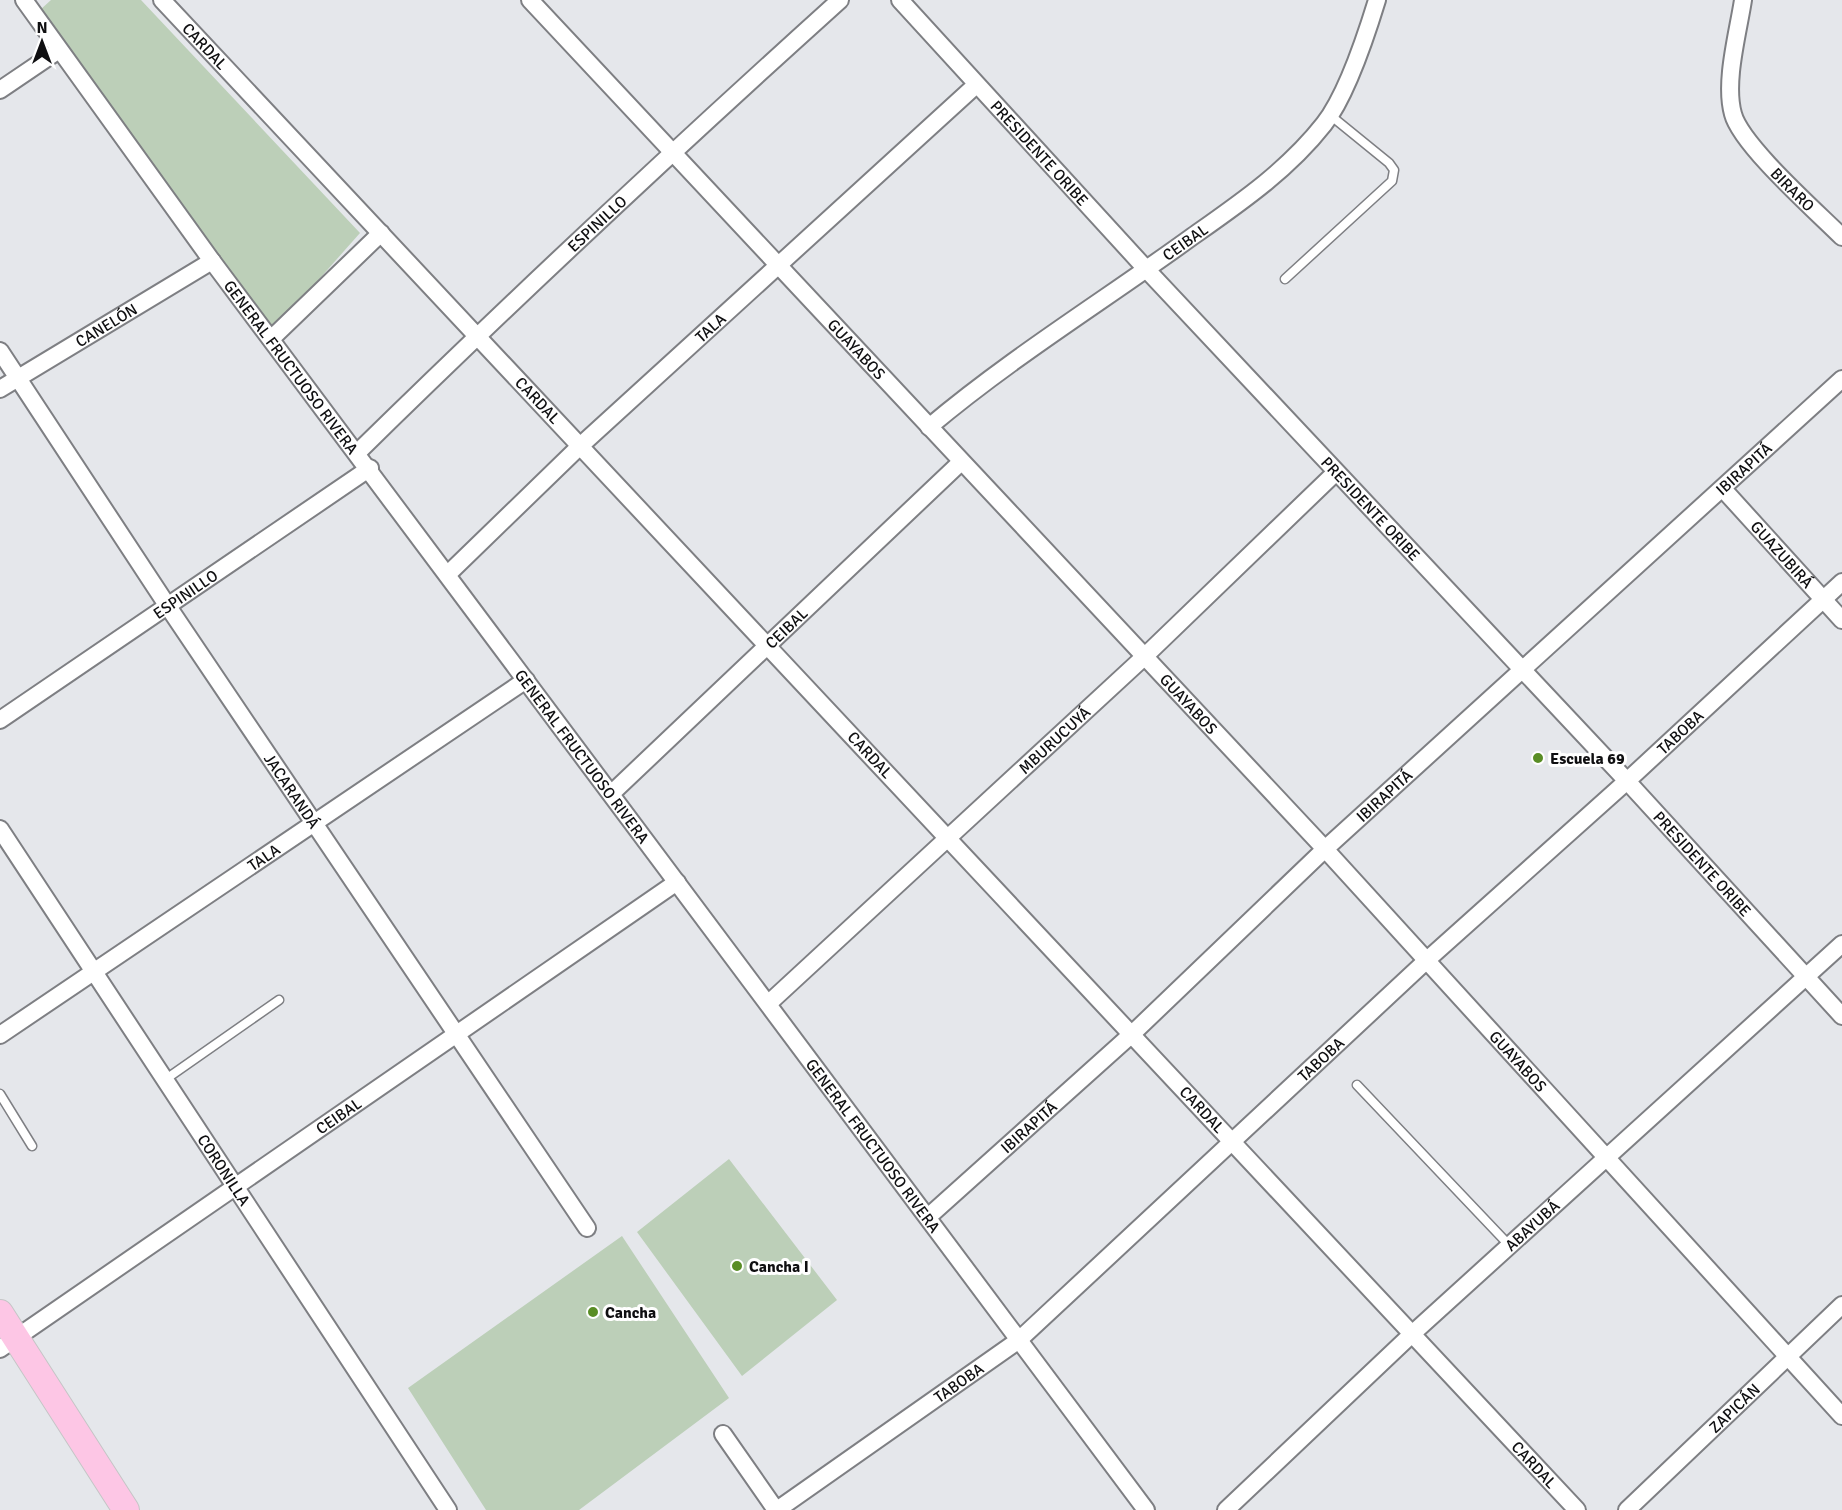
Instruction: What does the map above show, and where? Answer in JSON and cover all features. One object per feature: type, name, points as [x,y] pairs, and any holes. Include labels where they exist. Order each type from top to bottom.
[{"type":"main road","points":[[0,1313],[5,1343],[110,1510]]},
{"type":"main road","points":[[5,1343],[126,1510]]},
{"type":"street","name":"GENERAL FRUCTUOSO RIVERA","points":[[24,0],[212,261],[370,468],[1146,1510]]},
{"type":"street","name":"CARDAL","points":[[162,0],[478,334],[579,447],[769,645],[1577,1510]]},
{"type":"street","name":"GUAYABOS","points":[[530,0],[1325,849],[1842,1416]]},
{"type":"street","name":"ESPINILLO","points":[[357,453],[478,334],[671,152],[840,0]]},
{"type":"street","name":"PRESIDENTE ORIBE","points":[[900,0],[1335,473],[1627,781],[1842,1016]]},
{"type":"street","name":"CEIBAL","points":[[929,427],[1002,368],[1147,270],[1255,192],[1288,163],[1325,123],[1351,74],[1377,0]]},
{"type":"street","name":"BIRARO","points":[[1743,0],[1730,92],[1733,115],[1744,138],[1842,237]]},
{"type":"street","points":[[0,90],[59,50]]},
{"type":"street","name":"TALA","points":[[448,574],[579,447],[976,85]]},
{"type":"street","points":[[271,339],[381,233]]},
{"type":"street","name":"CANELÓN","points":[[0,388],[212,261]]},
{"type":"street","name":"JACARANDÁ","points":[[0,351],[167,605],[587,1228]]},
{"type":"street","name":"IBIRAPITÁ","points":[[928,1217],[1132,1034],[1325,849],[1842,379]]},
{"type":"street","name":"CEIBAL","points":[[612,794],[961,462]]},
{"type":"street","name":"ESPINILLO","points":[[0,720],[370,468]]},
{"type":"street","name":"MBURUCUYÁ","points":[[769,1003],[1144,657],[1335,473]]},
{"type":"street","name":"GUAZUBIRÁ","points":[[1723,489],[1842,620]]},
{"type":"street","name":"TABOBA","points":[[776,1510],[1019,1340],[1427,960],[1627,781],[1842,582]]},
{"type":"street","name":"TALA","points":[[0,1035],[316,824],[526,680]]},
{"type":"street","name":"CORONILLA","points":[[0,829],[238,1187],[448,1510]]},
{"type":"street","name":"CEIBAL","points":[[5,1343],[238,1187],[677,882]]},
{"type":"street","name":"ABAYUBÁ","points":[[1227,1510],[1412,1334],[1842,944]]},
{"type":"street","name":"ZAPICÁN","points":[[1627,1510],[1842,1305]]},
{"type":"street","points":[[723,1434],[776,1510]]},
{"type":"lane","points":[[1285,279],[1392,181],[1394,171],[1389,163],[1329,115]]},
{"type":"lane","points":[[166,1079],[279,1000]]},
{"type":"lane","points":[[1357,1085],[1509,1245]]},
{"type":"lane","points":[[0,1094],[32,1146]]},
{"type":"green space","points":[[51,0],[141,0],[360,233],[274,330],[40,10]]},
{"type":"green space","name":"Cancha I","points":[[729,1159],[837,1300],[742,1376],[637,1232]]},
{"type":"green space","name":"Cancha","points":[[622,1236],[729,1398],[579,1510],[486,1510],[408,1388]]},
{"type":"place","name":"Escuela 69","points":[[1538,758]]},
{"type":"place","name":"Cancha I","points":[[737,1266]]},
{"type":"place","name":"Cancha","points":[[593,1312]]}]
